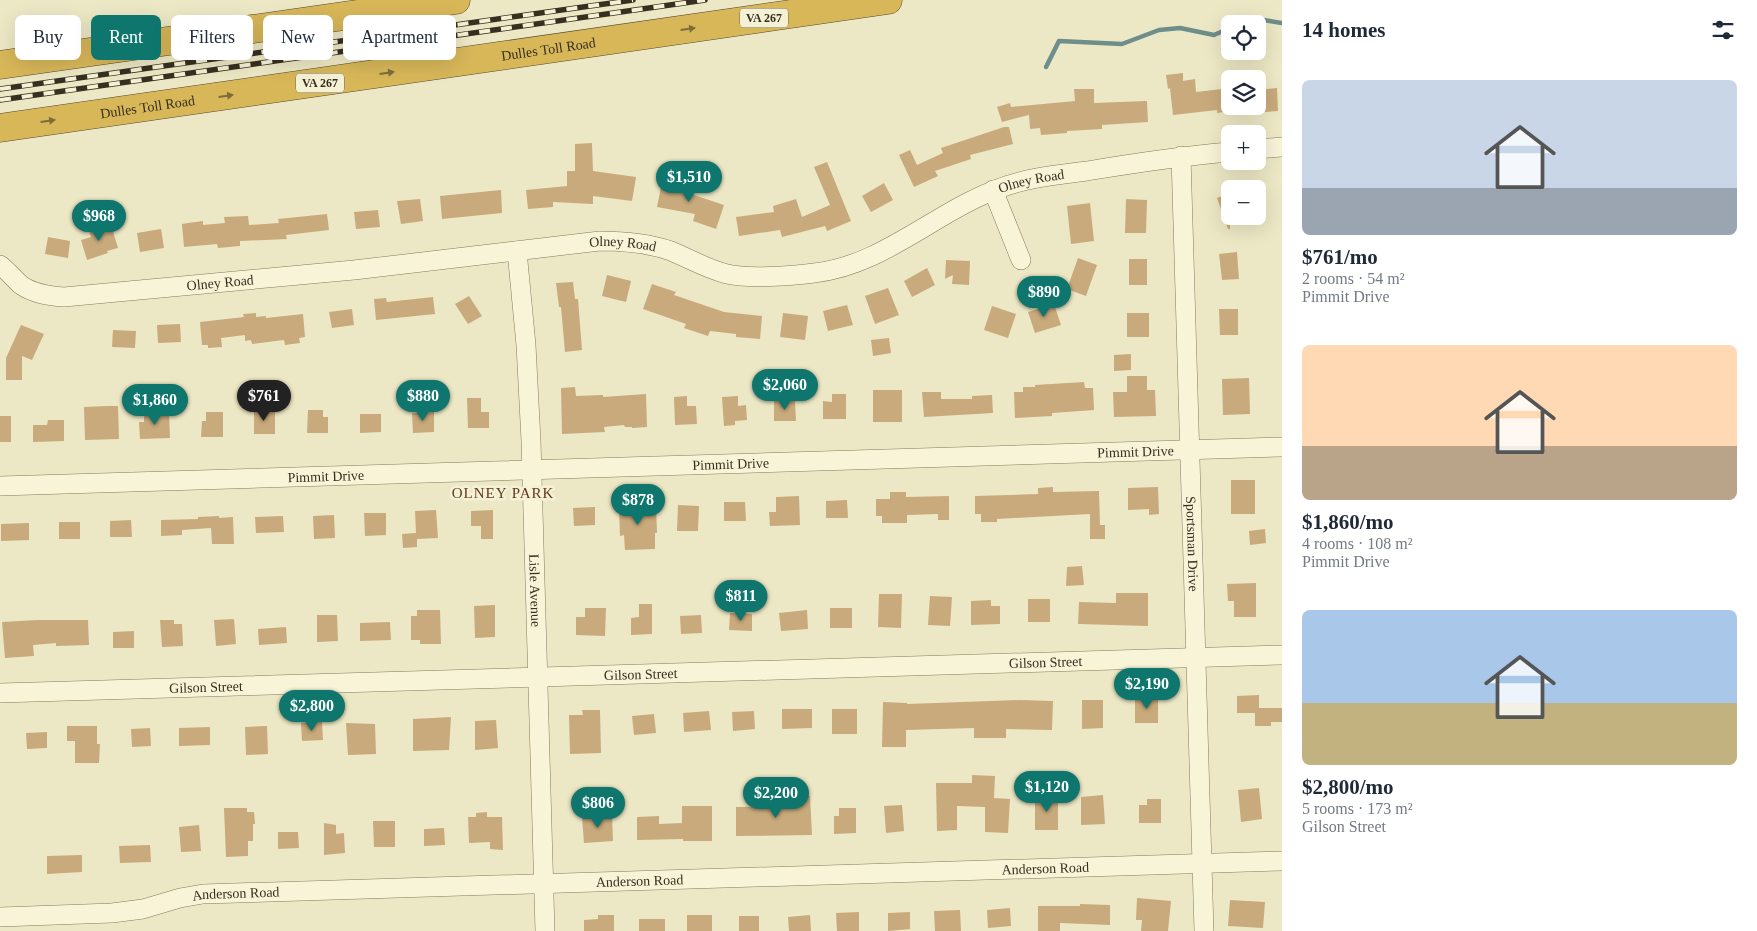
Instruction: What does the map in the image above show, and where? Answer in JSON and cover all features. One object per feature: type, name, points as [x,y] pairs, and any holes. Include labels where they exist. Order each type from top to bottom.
[{"type":"highway","points":[[0,65],[456,0]]},
{"type":"highway","name":"Dulles Toll Road","points":[[0,128],[888,0]]},
{"type":"street","points":[[1266,148],[1282,147]]},
{"type":"street","name":"Olney Road","points":[[0,265],[21,284],[34,292],[64,297],[354,270],[600,241],[648,244],[671,251],[710,269],[729,274],[750,276],[814,273],[839,268],[863,260],[962,205],[993,190],[1030,179],[1181,156],[1221,153]]},
{"type":"street","name":"Sportsman Drive","points":[[1181,156],[1204,931]]},
{"type":"street","points":[[993,190],[1021,260]]},
{"type":"street","name":"Lisle Avenue","points":[[517,251],[526,345],[532,469],[545,931]]},
{"type":"street","name":"Pimmit Drive","points":[[0,486],[1282,446]]},
{"type":"street","name":"Gilson Street","points":[[0,693],[1282,656]]},
{"type":"street","name":"Anderson Road","points":[[0,917],[112,913],[143,909],[180,898],[203,894],[1282,861]]},
{"type":"building","points":[[1183,73],[1183,81],[1195,79],[1196,92],[1221,89],[1221,112],[1217,113],[1217,110],[1173,115],[1170,88],[1168,89],[1166,75]]},
{"type":"building","points":[[1277,88],[1278,111],[1266,112],[1266,89]]},
{"type":"building","points":[[1074,89],[1094,89],[1094,103],[1147,101],[1148,122],[1102,125],[1102,129],[1041,135],[1040,128],[1030,129],[1029,115],[1002,122],[997,107],[1010,103],[1011,107],[1075,101]]},
{"type":"building","points":[[1009,127],[1013,144],[970,155],[971,159],[935,171],[938,176],[914,187],[899,155],[910,150],[917,165],[943,153],[941,148]]},
{"type":"building","points":[[592,143],[593,171],[636,177],[632,201],[593,196],[593,204],[553,202],[553,207],[528,209],[526,190],[567,186],[567,171],[575,171],[575,144]]},
{"type":"building","points":[[827,162],[851,221],[827,231],[825,226],[782,237],[780,230],[739,236],[736,217],[774,212],[773,206],[796,199],[802,217],[830,205],[814,167]]},
{"type":"building","points":[[663,177],[687,182],[685,192],[724,205],[716,229],[693,221],[695,214],[657,207]]},
{"type":"building","points":[[884,183],[893,200],[871,212],[862,196]]},
{"type":"building","points":[[501,190],[502,213],[442,219],[440,196]]},
{"type":"building","points":[[1221,196],[1221,209],[1217,198]]},
{"type":"building","points":[[420,199],[423,221],[401,224],[397,201]]},
{"type":"building","points":[[1126,199],[1147,200],[1146,233],[1125,233]]},
{"type":"building","points":[[1090,203],[1094,241],[1071,244],[1067,206]]},
{"type":"building","points":[[378,210],[380,227],[356,229],[354,212]]},
{"type":"building","points":[[327,214],[329,230],[286,235],[287,239],[240,241],[240,246],[218,248],[217,244],[184,247],[182,224],[203,221],[203,225],[225,223],[224,217],[248,216],[249,225],[279,223],[278,219]]},
{"type":"building","points":[[111,225],[118,248],[87,260],[81,240],[91,237],[89,231]]},
{"type":"building","points":[[161,229],[164,248],[140,252],[137,233]]},
{"type":"building","points":[[48,237],[70,241],[68,258],[45,254]]},
{"type":"building","points":[[1237,252],[1239,279],[1222,280],[1219,254]]},
{"type":"building","points":[[1078,258],[1097,265],[1086,296],[1067,289]]},
{"type":"building","points":[[1129,259],[1147,259],[1147,285],[1129,285]]},
{"type":"building","points":[[946,260],[970,261],[969,285],[952,284],[953,275],[945,279]]},
{"type":"building","points":[[927,268],[935,285],[912,297],[904,281]]},
{"type":"building","points":[[607,275],[631,281],[626,302],[602,296]]},
{"type":"building","points":[[573,282],[575,299],[578,299],[582,350],[565,352],[561,307],[559,307],[556,283]]},
{"type":"building","points":[[652,284],[676,292],[674,295],[724,312],[762,316],[760,339],[736,337],[736,334],[710,331],[708,336],[684,328],[686,324],[643,309]]},
{"type":"building","points":[[888,288],[899,315],[875,324],[865,296]]},
{"type":"building","points":[[469,296],[482,316],[468,324],[455,304]]},
{"type":"building","points":[[433,297],[435,314],[376,320],[374,299],[386,298],[387,302]]},
{"type":"building","points":[[1054,304],[1061,325],[1035,333],[1028,312]]},
{"type":"building","points":[[847,305],[853,325],[828,331],[823,311]]},
{"type":"building","points":[[992,306],[1016,314],[1008,338],[984,330]]},
{"type":"building","points":[[352,309],[354,325],[332,328],[329,312]]},
{"type":"building","points":[[1219,309],[1238,309],[1238,335],[1220,335]]},
{"type":"building","points":[[256,313],[256,317],[266,316],[266,318],[303,314],[305,337],[299,338],[300,343],[285,345],[284,340],[252,344],[251,340],[245,341],[245,335],[221,338],[222,347],[208,348],[208,345],[202,345],[200,322],[244,317],[243,314]]},
{"type":"building","points":[[783,313],[808,316],[805,340],[780,337]]},
{"type":"building","points":[[1127,313],[1149,313],[1149,337],[1127,337]]},
{"type":"building","points":[[180,324],[181,342],[158,343],[157,325]]},
{"type":"building","points":[[21,325],[44,334],[32,360],[22,356],[22,380],[6,380],[6,358]]},
{"type":"building","points":[[113,330],[136,331],[135,348],[112,347]]},
{"type":"building","points":[[889,338],[891,353],[873,356],[871,340]]},
{"type":"building","points":[[1131,354],[1131,370],[1114,371],[1114,355]]},
{"type":"building","points":[[1127,376],[1147,376],[1147,390],[1155,390],[1156,416],[1114,417],[1113,392],[1127,392]]},
{"type":"building","points":[[1249,378],[1250,414],[1223,415],[1222,379]]},
{"type":"building","points":[[1084,382],[1085,388],[1093,388],[1094,410],[1052,413],[1052,416],[1015,418],[1014,392],[1023,392],[1023,387]]},
{"type":"building","points":[[575,387],[576,396],[603,395],[603,397],[646,394],[647,427],[632,428],[625,427],[624,425],[604,427],[605,432],[562,434],[561,388]]},
{"type":"building","points":[[873,390],[902,390],[902,422],[873,422]]},
{"type":"building","points":[[922,392],[941,392],[941,399],[972,399],[972,396],[992,395],[993,413],[924,417]]},
{"type":"building","points":[[832,394],[846,394],[846,419],[823,419],[823,401],[832,402]]},
{"type":"building","points":[[687,396],[687,406],[696,406],[697,424],[675,425],[674,397]]},
{"type":"building","points":[[738,396],[738,406],[746,405],[747,420],[735,421],[735,425],[724,426],[722,397]]},
{"type":"building","points":[[467,398],[481,398],[481,412],[489,412],[489,428],[468,428]]},
{"type":"building","points":[[774,401],[795,401],[796,421],[774,421]]},
{"type":"building","points":[[118,406],[119,439],[85,440],[84,407]]},
{"type":"building","points":[[308,410],[323,410],[323,417],[328,417],[328,433],[307,433]]},
{"type":"building","points":[[254,411],[275,411],[275,434],[254,434]]},
{"type":"building","points":[[169,412],[170,438],[140,439],[139,422],[144,422],[144,413]]},
{"type":"building","points":[[206,412],[223,412],[223,437],[201,437],[202,421],[206,421]]},
{"type":"building","points":[[434,412],[434,432],[413,433],[412,413]]},
{"type":"building","points":[[360,414],[381,414],[381,432],[360,433]]},
{"type":"building","points":[[0,416],[11,416],[11,442],[0,442]]},
{"type":"building","points":[[48,420],[64,420],[64,441],[33,442],[33,425],[47,425]]},
{"type":"building","points":[[1231,480],[1255,480],[1255,514],[1231,514]]},
{"type":"building","points":[[1053,487],[1053,492],[1099,491],[1100,525],[1105,525],[1105,539],[1090,539],[1090,514],[997,519],[997,522],[981,522],[981,514],[975,514],[975,496],[1038,494],[1038,488]]},
{"type":"building","points":[[1158,487],[1159,514],[1149,515],[1149,509],[1128,510],[1128,488]]},
{"type":"building","points":[[890,492],[906,492],[906,497],[949,496],[949,520],[938,520],[938,514],[907,515],[907,523],[882,523],[882,516],[876,516],[876,499],[890,499]]},
{"type":"building","points":[[799,496],[800,525],[770,526],[769,512],[776,512],[776,497]]},
{"type":"building","points":[[847,500],[848,518],[826,518],[826,501]]},
{"type":"building","points":[[648,501],[648,507],[656,506],[657,533],[655,533],[655,549],[625,550],[624,535],[620,536],[619,508],[627,508],[627,502]]},
{"type":"building","points":[[724,502],[745,502],[746,521],[724,521]]},
{"type":"building","points":[[678,505],[699,506],[698,531],[677,531]]},
{"type":"building","points":[[595,507],[595,525],[574,526],[573,508]]},
{"type":"building","points":[[436,510],[438,538],[417,539],[417,547],[403,548],[402,534],[416,533],[415,511]]},
{"type":"building","points":[[493,510],[493,539],[481,539],[481,526],[471,526],[471,511]]},
{"type":"building","points":[[364,513],[386,513],[386,535],[365,536]]},
{"type":"building","points":[[334,515],[335,538],[314,539],[313,516]]},
{"type":"building","points":[[219,516],[219,518],[233,517],[234,544],[212,544],[211,528],[182,530],[182,535],[161,536],[161,520],[198,519],[198,517]]},
{"type":"building","points":[[283,516],[284,532],[256,533],[255,517]]},
{"type":"building","points":[[131,520],[132,537],[110,537],[110,521]]},
{"type":"building","points":[[59,522],[80,522],[80,539],[59,539]]},
{"type":"building","points":[[29,523],[29,540],[1,541],[1,524]]},
{"type":"building","points":[[1265,529],[1266,543],[1250,545],[1249,531]]},
{"type":"building","points":[[1082,566],[1084,585],[1066,586],[1067,567]]},
{"type":"building","points":[[1256,583],[1256,617],[1234,617],[1234,601],[1228,601],[1227,584]]},
{"type":"building","points":[[1116,593],[1148,593],[1148,626],[1078,624],[1079,602],[1116,603]]},
{"type":"building","points":[[879,594],[902,594],[901,628],[878,627]]},
{"type":"building","points":[[930,596],[952,597],[950,626],[928,625]]},
{"type":"building","points":[[1028,599],[1050,599],[1050,622],[1028,622]]},
{"type":"building","points":[[991,600],[991,606],[1000,606],[1000,624],[971,625],[971,601]]},
{"type":"building","points":[[639,604],[652,604],[652,634],[631,635],[631,618],[639,617]]},
{"type":"building","points":[[495,605],[495,637],[475,638],[474,606]]},
{"type":"building","points":[[585,608],[606,608],[605,636],[576,635],[576,617],[585,617]]},
{"type":"building","points":[[830,608],[852,608],[852,628],[830,628]]},
{"type":"building","points":[[417,610],[440,610],[441,644],[420,644],[420,640],[411,640],[411,616],[417,616]]},
{"type":"building","points":[[807,610],[808,629],[781,631],[779,613]]},
{"type":"building","points":[[730,613],[752,614],[752,631],[729,630]]},
{"type":"building","points":[[317,615],[337,615],[338,641],[317,642]]},
{"type":"building","points":[[701,615],[702,633],[681,634],[680,616]]},
{"type":"building","points":[[234,619],[236,644],[216,646],[214,620]]},
{"type":"building","points":[[88,620],[89,645],[56,646],[56,643],[33,645],[34,656],[5,658],[2,622]]},
{"type":"building","points":[[160,620],[174,620],[174,624],[182,624],[183,646],[162,647]]},
{"type":"building","points":[[390,622],[391,640],[360,641],[360,623]]},
{"type":"building","points":[[286,627],[287,643],[259,645],[258,629]]},
{"type":"building","points":[[134,631],[134,648],[113,648],[113,632]]},
{"type":"building","points":[[1259,695],[1259,708],[1282,708],[1282,722],[1271,722],[1271,726],[1255,726],[1255,713],[1237,713],[1237,696]]},
{"type":"building","points":[[1135,698],[1158,698],[1158,723],[1135,723]]},
{"type":"building","points":[[1020,700],[1053,701],[1052,730],[1006,729],[1006,738],[974,738],[974,728],[906,730],[906,747],[882,747],[883,702],[907,704]]},
{"type":"building","points":[[1082,700],[1103,700],[1103,728],[1082,729]]},
{"type":"building","points":[[782,709],[812,709],[812,728],[782,729]]},
{"type":"building","points":[[832,709],[857,709],[857,734],[832,734]]},
{"type":"building","points":[[582,710],[600,710],[601,753],[570,754],[569,715],[583,715]]},
{"type":"building","points":[[709,711],[711,730],[684,732],[683,713]]},
{"type":"building","points":[[754,711],[755,729],[733,731],[732,712]]},
{"type":"building","points":[[654,714],[656,733],[634,735],[632,716]]},
{"type":"building","points":[[451,717],[449,750],[413,751],[413,719]]},
{"type":"building","points":[[496,720],[498,748],[475,750],[475,721]]},
{"type":"building","points":[[322,722],[323,740],[302,741],[301,723]]},
{"type":"building","points":[[346,723],[375,724],[376,754],[348,755]]},
{"type":"building","points":[[67,726],[97,726],[97,744],[100,744],[99,763],[75,763],[75,741],[67,741]]},
{"type":"building","points":[[267,726],[268,754],[246,755],[245,727]]},
{"type":"building","points":[[210,727],[210,745],[179,746],[179,728]]},
{"type":"building","points":[[150,728],[151,746],[132,747],[131,729]]},
{"type":"building","points":[[47,732],[47,748],[27,749],[26,733]]},
{"type":"building","points":[[972,775],[995,776],[994,798],[1010,799],[1008,833],[985,832],[985,807],[957,806],[957,830],[937,831],[936,783],[972,783]]},
{"type":"building","points":[[1259,788],[1262,819],[1241,822],[1238,790]]},
{"type":"building","points":[[1103,795],[1105,824],[1081,825],[1081,797]]},
{"type":"building","points":[[810,796],[812,835],[736,836],[736,807],[781,806],[781,797]]},
{"type":"building","points":[[1058,796],[1058,830],[1035,830],[1035,797]]},
{"type":"building","points":[[1147,799],[1161,799],[1161,823],[1139,823],[1139,805],[1147,805]]},
{"type":"building","points":[[902,805],[904,831],[886,833],[884,806]]},
{"type":"building","points":[[682,806],[712,806],[712,841],[683,841],[683,839],[637,840],[637,817],[659,816],[659,824],[682,823]]},
{"type":"building","points":[[224,808],[247,808],[247,812],[254,812],[253,841],[248,841],[248,856],[226,857]]},
{"type":"building","points":[[839,808],[856,808],[856,833],[834,834],[834,816],[839,816]]},
{"type":"building","points":[[487,812],[487,817],[502,817],[503,850],[490,849],[490,842],[469,843],[468,817],[476,817],[476,813]]},
{"type":"building","points":[[612,815],[613,841],[584,843],[582,817]]},
{"type":"building","points":[[373,821],[395,821],[395,847],[374,847]]},
{"type":"building","points":[[324,823],[336,825],[336,834],[344,833],[345,853],[324,855]]},
{"type":"building","points":[[199,825],[201,851],[181,852],[179,827]]},
{"type":"building","points":[[444,828],[445,845],[424,846],[424,829]]},
{"type":"building","points":[[278,832],[298,832],[299,848],[278,849]]},
{"type":"building","points":[[150,845],[151,862],[120,863],[119,846]]},
{"type":"building","points":[[82,855],[82,872],[47,874],[47,856]]},
{"type":"building","points":[[1137,898],[1171,901],[1168,931],[1141,931],[1142,920],[1136,920]]},
{"type":"building","points":[[1230,900],[1265,902],[1263,928],[1228,926]]},
{"type":"building","points":[[1080,904],[1110,905],[1110,925],[1060,923],[1060,931],[1038,931],[1038,906],[1080,906]]},
{"type":"building","points":[[1010,908],[1011,926],[988,928],[987,910]]},
{"type":"building","points":[[960,910],[961,931],[935,931],[934,911]]},
{"type":"building","points":[[859,912],[859,931],[837,931],[836,913]]},
{"type":"building","points":[[910,912],[910,929],[888,931],[888,913]]},
{"type":"building","points":[[598,915],[614,915],[614,931],[584,931],[584,920],[598,919]]},
{"type":"building","points":[[687,915],[712,915],[712,931],[687,931]]},
{"type":"building","points":[[810,915],[811,931],[789,931],[788,917]]},
{"type":"building","points":[[739,916],[759,916],[759,931],[739,931]]},
{"type":"building","points":[[639,919],[665,919],[665,931],[639,931]]},
{"type":"waterway","points":[[1266,20],[1282,23]]},
{"type":"waterway","points":[[1046,67],[1059,41],[1122,44],[1159,30],[1180,28],[1214,35],[1221,32]]},
{"type":"railway","points":[[0,89],[633,0]]},
{"type":"railway","points":[[0,100],[705,0]]},
{"type":"district","name":"OLNEY PARK","points":[[503,493]]}]
